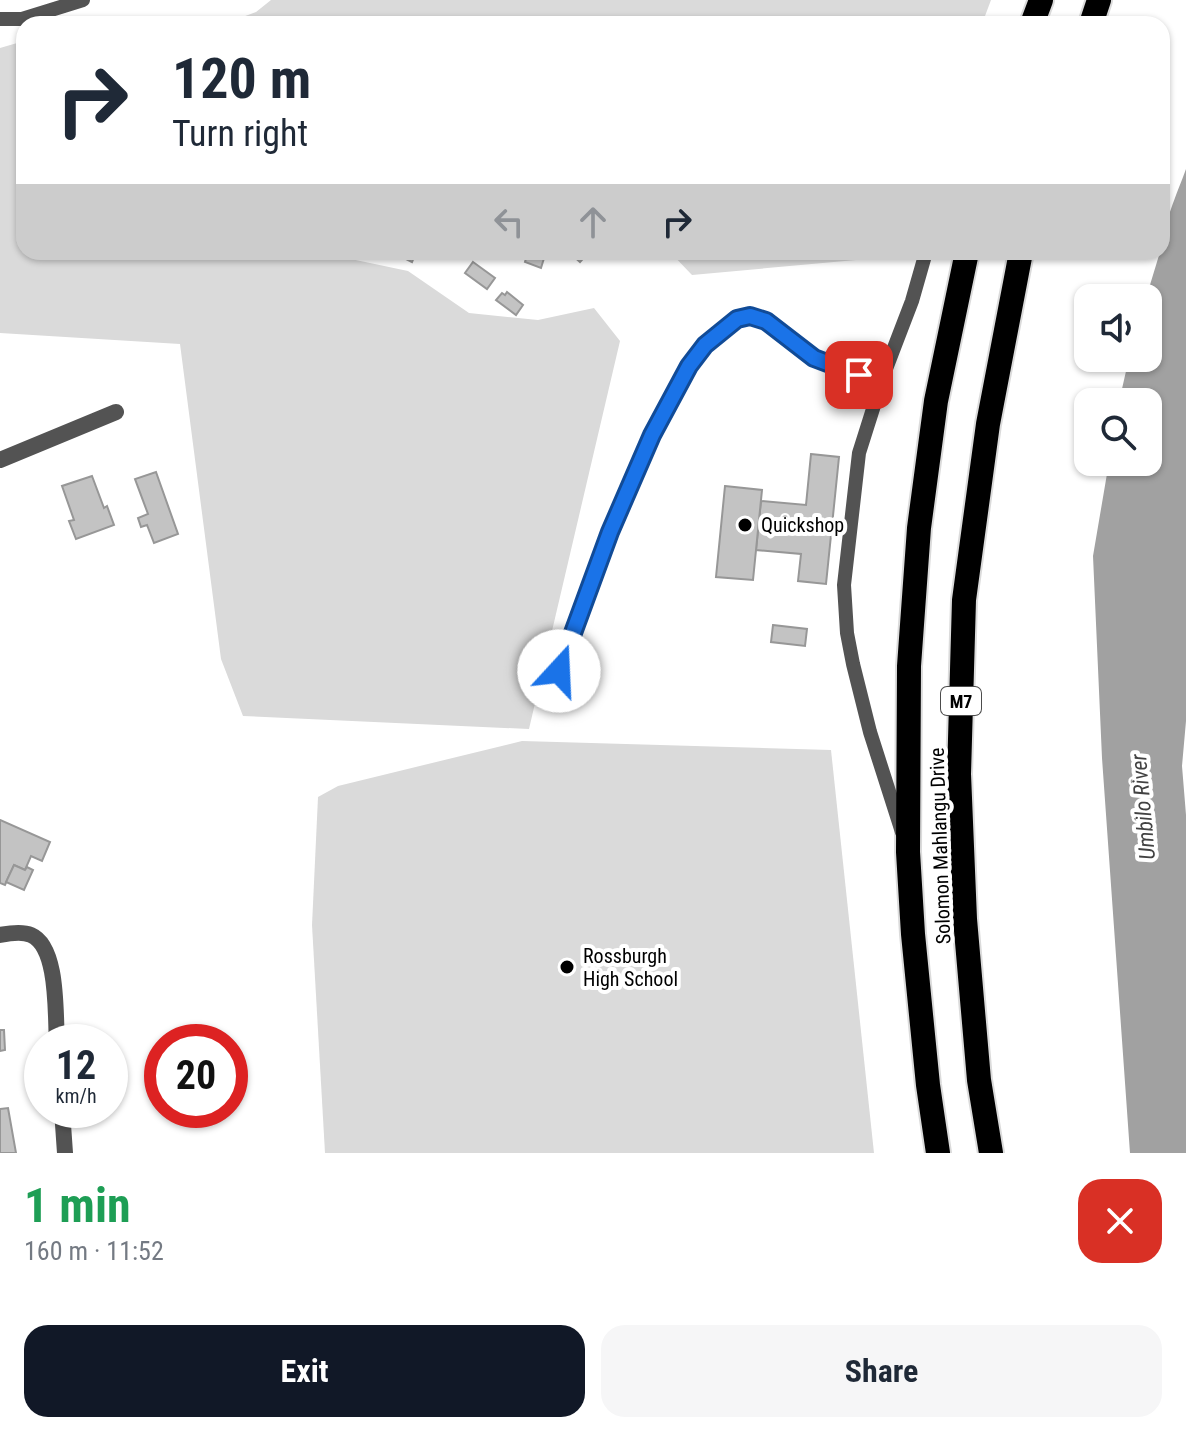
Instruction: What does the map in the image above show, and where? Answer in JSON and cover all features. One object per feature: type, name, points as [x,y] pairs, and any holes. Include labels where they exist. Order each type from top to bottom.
[{"type":"highway","name":"Solomon Mahlangu Drive","points":[[938,1153],[928,1085],[908,852],[909,666],[919,528],[936,401],[965,260]]},
{"type":"highway","name":"Solomon Mahlangu Drive","points":[[991,1153],[979,1080],[965,919],[959,774],[964,600],[988,424],[1019,260]]},
{"type":"street","points":[[0,460],[116,412]]},
{"type":"street","points":[[0,935],[16,932],[33,935],[46,949],[51,966],[56,1024]]},
{"type":"street","points":[[63,1128],[65,1153]]},
{"type":"lane","points":[[32,16],[83,0]]},
{"type":"lane","points":[[908,852],[870,732],[847,633],[844,585],[859,453],[924,260]]},
{"type":"lane","points":[[559,671],[610,532],[652,435],[689,366],[705,345],[737,319],[750,316],[766,321],[814,358],[881,383]]},
{"type":"shaded area","points":[[271,0],[991,0],[985,16],[245,16]]},
{"type":"shaded area","points":[[16,43],[16,260],[356,260],[408,271],[469,313],[538,320],[594,308],[620,341],[529,729],[243,716],[221,659],[180,344],[0,333],[0,48]]},
{"type":"shaded area","points":[[678,260],[856,260],[692,275]]},
{"type":"shaded area","name":"Rossburgh High School","points":[[522,741],[831,750],[874,1153],[325,1153],[312,925],[318,797],[338,786]]},
{"type":"water","name":"Umbilo River","points":[[1186,169],[1186,721],[1182,766],[1186,815],[1186,1153],[1130,1153],[1102,758],[1093,556],[1107,476],[1162,476],[1162,388],[1122,388],[1126,372],[1162,372],[1162,284],[1150,284],[1158,260],[1170,260],[1170,213]]},
{"type":"building","points":[[526,260],[543,260],[541,268]]},
{"type":"building","points":[[473,262],[495,278],[487,289],[465,273]]},
{"type":"building","points":[[507,292],[523,305],[516,315],[496,300]]},
{"type":"building","points":[[811,454],[839,457],[826,584],[798,581],[801,554],[756,550],[761,501],[806,505]]},
{"type":"building","points":[[156,472],[178,534],[154,543],[147,525],[141,527],[138,518],[148,514],[135,479]]},
{"type":"building","points":[[92,476],[114,525],[76,539],[69,521],[74,520],[62,486]]},
{"type":"building","points":[[725,486],[762,490],[753,580],[716,577]]},
{"type":"building","points":[[773,625],[807,629],[805,646],[771,642]]},
{"type":"building","points":[[0,820],[50,842],[42,861],[31,856],[25,870],[14,865],[5,885],[0,883]]},
{"type":"building","points":[[14,865],[33,870],[24,890],[6,882]]},
{"type":"building","points":[[0,1030],[4,1030],[5,1050],[0,1051]]},
{"type":"building","points":[[8,1108],[16,1153],[0,1153],[0,1109]]},
{"type":"place","name":"Quickshop","points":[[745,525]]},
{"type":"place","name":"Rossburgh High School","points":[[567,967]]},
{"type":"route","points":[[559,671],[610,532],[652,435],[689,366],[705,345],[737,319],[750,316],[766,321],[814,358],[859,375]]}]
